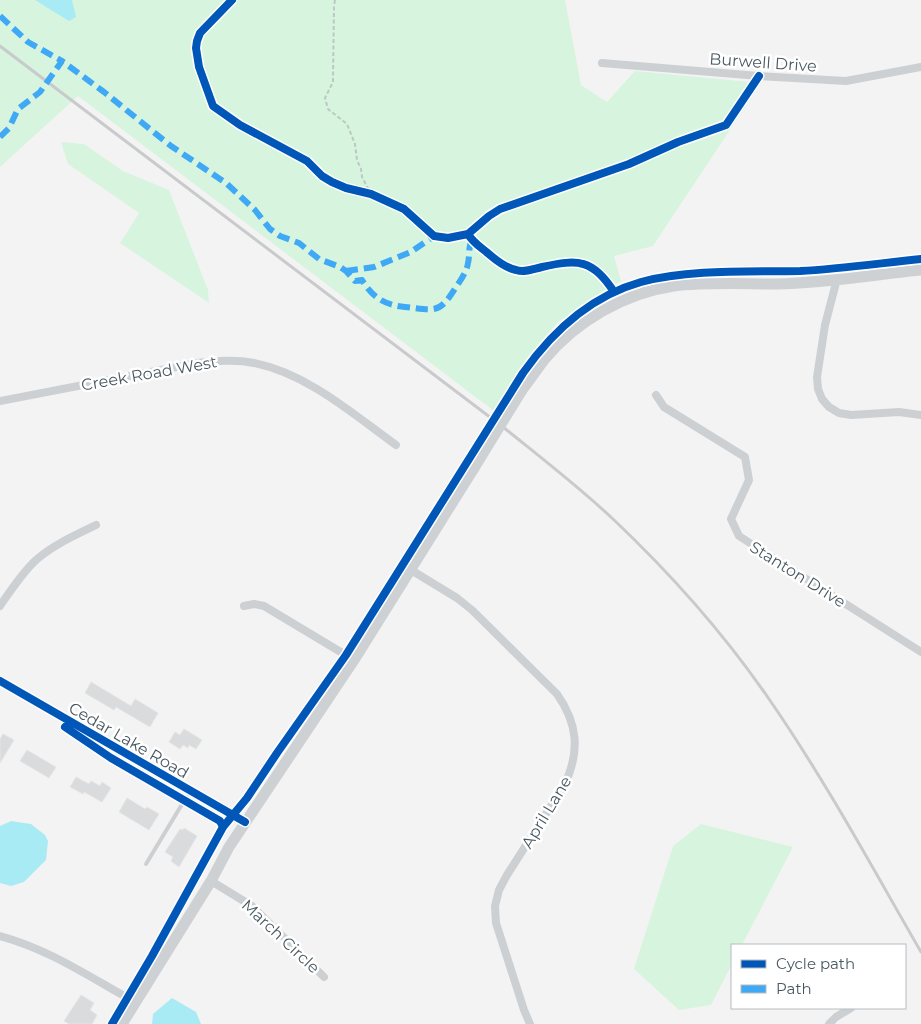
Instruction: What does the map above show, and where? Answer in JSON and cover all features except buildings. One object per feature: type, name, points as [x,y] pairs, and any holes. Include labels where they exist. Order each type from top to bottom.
[{"type":"main road","points":[[122,1024],[211,881],[229,847],[354,660],[522,390],[545,358],[572,332],[619,302],[642,293],[675,286],[779,284],[921,270]]},
{"type":"street","name":"Burwell Drive","points":[[602,63],[846,81],[921,67]]},
{"type":"street","points":[[837,279],[825,325],[817,377],[818,389],[822,399],[829,407],[839,413],[851,415],[899,412],[921,415]]},
{"type":"street","name":"Creek Road West","points":[[0,401],[197,363],[228,360],[254,363],[304,382],[331,398],[396,445]]},
{"type":"street","name":"Stanton Drive","points":[[656,395],[664,407],[745,457],[749,480],[731,519],[739,536],[921,652]]},
{"type":"street","points":[[0,606],[36,560],[67,540],[96,525]]},
{"type":"street","name":"April Lane","points":[[411,570],[457,598],[486,622],[557,694],[572,722],[575,738],[572,770],[565,784],[506,875],[499,890],[495,906],[496,923],[528,1023]]},
{"type":"street","points":[[244,606],[254,604],[264,606],[354,660]]},
{"type":"street","name":"Cedar Lake Road","points":[[0,681],[245,822]]},
{"type":"street","name":"March Circle","points":[[211,881],[252,906],[324,977]]},
{"type":"street","points":[[0,936],[36,948],[65,962],[135,1002]]},
{"type":"street","points":[[829,1024],[849,1009]]},
{"type":"lane","points":[[146,864],[190,790]]},
{"type":"path","points":[[336,0],[334,6],[333,82],[325,98],[328,109],[347,124],[357,160],[362,169],[362,177],[375,196]]},
{"type":"path","points":[[363,192],[375,196]]},
{"type":"green space","points":[[0,0],[565,0],[581,85],[607,102],[635,71],[761,83],[653,246],[614,256],[621,281],[558,322],[528,357],[494,411],[78,96],[0,167]]},
{"type":"green space","points":[[61,142],[84,144],[123,171],[169,190],[208,290],[209,303],[120,243],[139,213],[68,164]]},
{"type":"green space","points":[[701,824],[793,847],[743,944],[731,944],[731,966],[711,1005],[679,1010],[634,969],[673,846]]},
{"type":"water","points":[[35,0],[72,0],[76,17],[69,21]]},
{"type":"water","points":[[11,821],[31,824],[45,835],[48,841],[46,860],[24,882],[11,886],[0,883],[0,826]]},
{"type":"water","points":[[172,998],[196,1012],[201,1024],[152,1024],[153,1014]]},
{"type":"railway","points":[[0,46],[503,427],[613,519],[696,605],[752,675],[790,730],[829,792],[921,952]]},
{"type":"marked path","points":[[0,16],[28,42],[62,61]]},
{"type":"marked path","points":[[0,137],[9,128],[18,109],[40,92],[62,61],[171,146],[226,183],[255,210],[270,229],[280,236],[299,243],[319,259],[340,267],[355,281],[362,280],[380,300],[398,306],[423,309],[435,309],[440,306],[450,296],[465,272],[472,240]]},
{"type":"marked path","points":[[346,271],[374,267],[411,252],[434,236]]},
{"type":"cycle path","points":[[232,0],[200,33],[197,41],[196,48],[199,67],[213,106],[240,125],[307,161],[322,176],[332,182],[346,188],[371,194],[404,209],[434,236],[448,238],[468,234],[475,243],[499,262],[519,271],[565,263],[584,264],[599,273],[614,292]]},
{"type":"cycle path","points":[[468,234],[500,209],[629,164],[678,142],[726,125],[759,76]]},
{"type":"cycle path","points":[[112,1024],[223,827],[247,798],[346,655],[523,373],[560,330],[574,317],[606,296],[623,288],[660,278],[699,273],[815,270],[921,259]]},
{"type":"cycle path","points":[[0,681],[245,822]]},
{"type":"cycle path","points":[[65,727],[111,758],[220,821],[223,827]]}]
